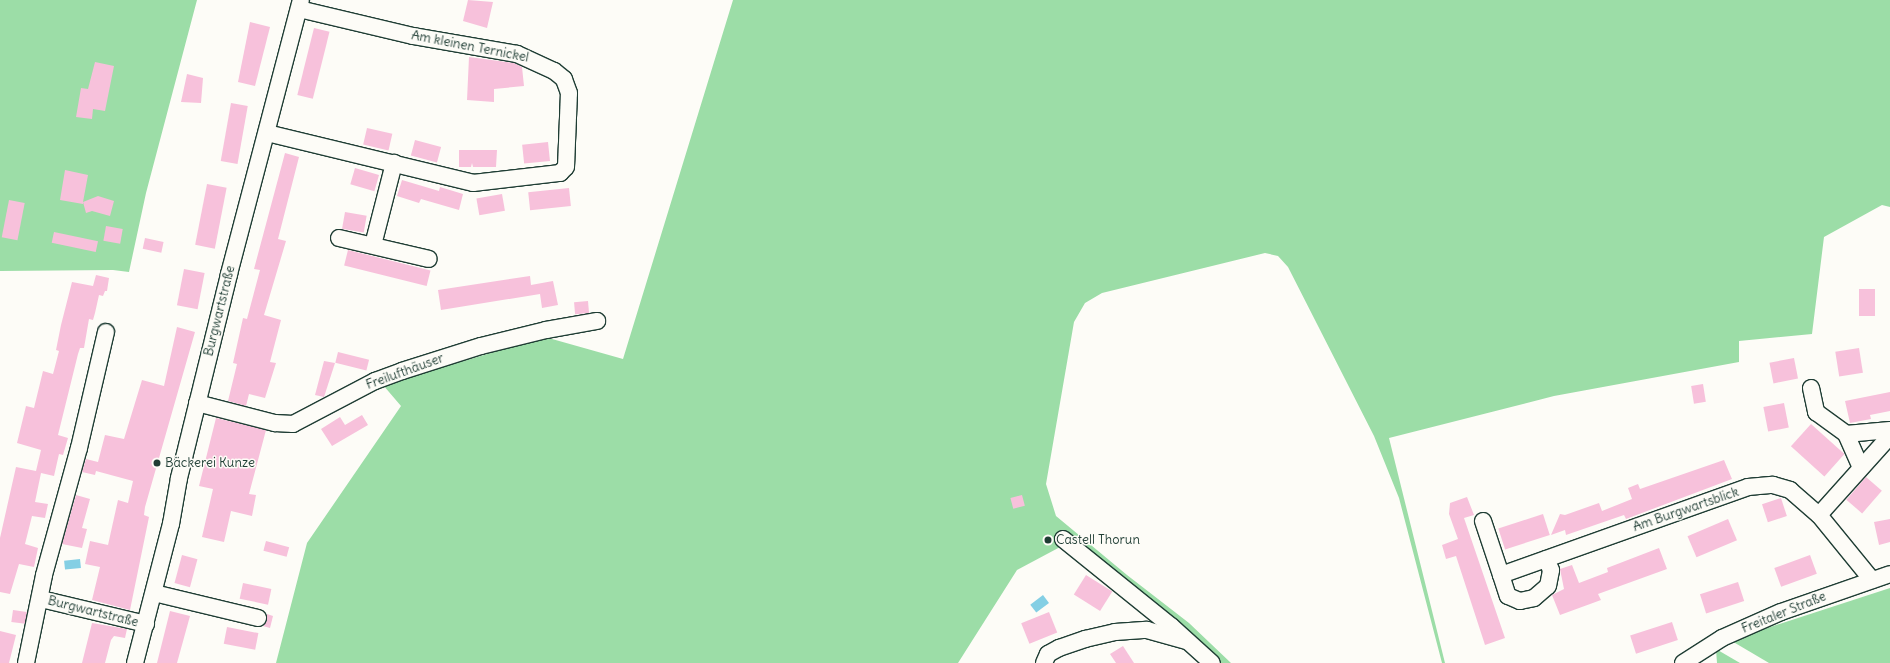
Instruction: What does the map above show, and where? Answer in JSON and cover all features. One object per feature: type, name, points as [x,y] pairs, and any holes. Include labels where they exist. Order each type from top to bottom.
[{"type":"street","name":"Burgwartstraße","points":[[135,663],[154,593],[197,403],[253,178],[267,133],[300,4]]},
{"type":"street","name":"Am kleinen Ternickel","points":[[267,133],[473,183],[521,179],[564,171],[568,147],[569,93],[564,79],[538,61],[517,54],[413,36],[300,4]]},
{"type":"street","points":[[373,245],[394,163]]},
{"type":"street","points":[[340,238],[429,259]]},
{"type":"street","name":"Freilufthäuser","points":[[197,403],[275,423],[293,424],[375,381],[402,371],[481,346],[546,330],[597,321]]},
{"type":"street","name":"Burgwartstraße","points":[[26,663],[41,599],[44,575],[79,448],[106,332]]},
{"type":"street","points":[[1811,388],[1816,412],[1846,434],[1861,467]]},
{"type":"street","points":[[1846,434],[1890,430]]},
{"type":"street","points":[[1819,515],[1890,436]]},
{"type":"street","name":"Am Burgwartsblick","points":[[1501,575],[1748,488],[1773,485],[1790,490],[1819,515],[1872,580]]},
{"type":"street","points":[[1483,521],[1508,596],[1520,601],[1534,598],[1548,586],[1551,570],[1546,559]]},
{"type":"street","points":[[1063,539],[1212,663]]},
{"type":"street","name":"Freitaler Straße","points":[[1683,663],[1722,638],[1781,612],[1890,574]]},
{"type":"street","points":[[154,593],[258,618]]},
{"type":"street","name":"Burgwartstraße","points":[[41,599],[146,624]]},
{"type":"street","points":[[1044,663],[1048,654],[1058,648],[1085,638],[1115,632],[1146,630],[1188,642]]},
{"type":"green space","points":[[0,0],[197,0],[146,193],[129,272],[113,270],[0,271]]},
{"type":"green space","points":[[733,0],[1890,0],[1890,207],[1882,205],[1824,237],[1812,334],[1739,341],[1739,362],[1554,396],[1389,438],[1445,663],[1442,663],[1399,498],[1374,436],[1288,267],[1278,256],[1265,253],[1102,293],[1085,303],[1074,322],[1046,484],[1056,516],[1127,575],[1189,623],[1231,663],[1221,663],[1176,622],[1062,546],[1017,570],[958,663],[276,663],[307,543],[401,406],[383,385],[545,337],[623,359]]},
{"type":"green space","points":[[1890,588],[1890,663],[1769,663],[1730,640]]},
{"type":"green space","points":[[1716,649],[1740,663],[1717,663]]},
{"type":"water","points":[[80,559],[81,568],[65,570],[64,561]]},
{"type":"water","points":[[1043,595],[1049,603],[1036,613],[1030,605]]},
{"type":"building","points":[[468,0],[493,2],[487,28],[463,21]]},
{"type":"building","points":[[250,22],[270,27],[255,86],[238,82]]},
{"type":"building","points":[[314,28],[330,32],[313,99],[297,95]]},
{"type":"building","points":[[469,57],[514,63],[522,67],[524,86],[494,89],[494,102],[467,100]]},
{"type":"building","points":[[95,62],[114,66],[105,111],[93,109],[92,119],[76,117],[81,88],[88,89]]},
{"type":"building","points":[[187,74],[203,78],[201,103],[181,102]]},
{"type":"building","points":[[231,103],[248,106],[237,164],[221,161]]},
{"type":"building","points":[[367,128],[392,134],[389,150],[363,145]]},
{"type":"building","points":[[415,140],[441,147],[437,162],[411,155]]},
{"type":"building","points":[[548,142],[550,161],[524,164],[522,145]]},
{"type":"building","points":[[459,150],[497,150],[496,167],[473,167],[472,163],[471,167],[459,167]]},
{"type":"building","points":[[285,153],[299,157],[278,239],[286,241],[264,315],[281,320],[270,362],[276,363],[265,398],[249,394],[246,406],[228,401],[237,364],[233,363],[243,318],[247,319],[260,270],[254,269]]},
{"type":"building","points":[[355,168],[379,175],[374,191],[350,184]]},
{"type":"building","points":[[65,170],[88,175],[83,204],[60,200]]},
{"type":"building","points":[[402,180],[439,191],[440,187],[463,194],[459,210],[421,199],[419,203],[397,196]]},
{"type":"building","points":[[207,184],[227,188],[215,249],[195,245]]},
{"type":"building","points":[[569,188],[571,206],[530,210],[528,192]]},
{"type":"building","points":[[502,194],[505,211],[479,215],[476,199]]},
{"type":"building","points":[[98,196],[114,201],[110,216],[92,211],[86,213],[83,202]]},
{"type":"building","points":[[9,200],[25,203],[17,240],[2,237]]},
{"type":"building","points":[[345,212],[367,216],[364,233],[342,229]]},
{"type":"building","points":[[106,226],[123,229],[120,244],[103,241]]},
{"type":"building","points":[[54,232],[98,241],[96,252],[52,243]]},
{"type":"building","points":[[145,238],[164,242],[161,253],[143,249]]},
{"type":"building","points":[[348,250],[430,271],[427,286],[344,266]]},
{"type":"building","points":[[184,269],[205,273],[198,309],[177,305]]},
{"type":"building","points":[[96,275],[109,278],[107,291],[105,291],[103,296],[99,295],[93,320],[89,319],[84,348],[80,348],[78,354],[58,435],[68,438],[63,455],[59,454],[54,476],[41,473],[35,502],[48,504],[45,518],[32,516],[25,544],[38,548],[34,567],[19,564],[10,594],[0,592],[0,538],[16,467],[36,471],[41,450],[17,443],[26,406],[34,408],[43,371],[53,374],[59,351],[56,350],[61,325],[72,282],[93,286]]},
{"type":"building","points":[[530,276],[531,285],[553,281],[558,305],[542,308],[540,294],[441,310],[438,290]]},
{"type":"building","points":[[1859,289],[1875,289],[1875,316],[1859,316]]},
{"type":"building","points":[[588,301],[589,313],[575,314],[574,302]]},
{"type":"building","points":[[177,327],[195,332],[145,507],[144,515],[149,517],[130,610],[92,600],[100,567],[85,564],[90,541],[108,545],[118,500],[128,503],[133,481],[96,471],[95,475],[82,472],[86,459],[98,462],[105,435],[124,439],[142,380],[164,386]]},
{"type":"building","points":[[1859,348],[1863,373],[1839,376],[1835,352]]},
{"type":"building","points":[[338,352],[369,360],[366,370],[335,363]]},
{"type":"building","points":[[1794,358],[1798,379],[1773,383],[1769,363]]},
{"type":"building","points":[[324,361],[335,363],[324,397],[315,395]]},
{"type":"building","points":[[1703,384],[1706,402],[1694,404],[1691,386]]},
{"type":"building","points":[[1890,392],[1890,411],[1870,415],[1871,419],[1850,423],[1845,401]]},
{"type":"building","points":[[1784,403],[1789,428],[1768,432],[1763,407]]},
{"type":"building","points":[[362,415],[368,425],[332,446],[321,429],[340,417],[345,425]]},
{"type":"building","points":[[216,418],[266,430],[249,494],[256,495],[252,516],[231,511],[224,542],[202,537],[213,489],[199,486]]},
{"type":"building","points":[[1811,424],[1844,454],[1824,476],[1791,446]]},
{"type":"building","points":[[1724,460],[1732,479],[1626,519],[1624,515],[1566,535],[1565,530],[1551,535],[1560,514],[1565,515],[1599,503],[1602,511],[1632,499],[1628,488],[1638,484],[1640,489]]},
{"type":"building","points":[[1866,477],[1882,491],[1862,513],[1846,500]]},
{"type":"building","points":[[76,495],[90,499],[82,528],[87,529],[82,548],[62,544]]},
{"type":"building","points":[[1022,495],[1025,506],[1013,509],[1010,498]]},
{"type":"building","points":[[1467,497],[1474,515],[1464,518],[1505,638],[1485,645],[1456,556],[1446,559],[1442,545],[1458,539],[1449,514],[1450,503]]},
{"type":"building","points":[[1781,498],[1787,516],[1768,522],[1762,504]]},
{"type":"building","points":[[1543,514],[1550,535],[1505,549],[1498,529]]},
{"type":"building","points":[[1728,519],[1737,540],[1696,557],[1687,536]]},
{"type":"building","points":[[1890,519],[1890,542],[1879,545],[1874,522]]},
{"type":"building","points":[[266,541],[289,547],[287,557],[263,551]]},
{"type":"building","points":[[1659,548],[1667,569],[1598,594],[1601,600],[1560,615],[1552,595],[1564,589],[1560,569],[1572,565],[1579,583],[1608,572],[1607,568]]},
{"type":"building","points":[[182,555],[197,559],[190,587],[174,583]]},
{"type":"building","points":[[1810,555],[1817,574],[1781,587],[1774,568]]},
{"type":"building","points":[[1086,575],[1112,591],[1100,611],[1074,595]]},
{"type":"building","points":[[1738,582],[1744,601],[1706,613],[1700,594]]},
{"type":"building","points":[[243,583],[271,589],[268,605],[240,599]]},
{"type":"building","points":[[13,610],[27,612],[25,624],[11,622]]},
{"type":"building","points":[[170,611],[190,616],[177,663],[157,663]]},
{"type":"building","points":[[1049,612],[1057,632],[1029,644],[1021,623]]},
{"type":"building","points":[[267,614],[273,616],[270,628],[263,626],[267,621]]},
{"type":"building","points":[[1672,622],[1678,640],[1636,654],[1630,636]]},
{"type":"building","points":[[92,623],[127,629],[125,638],[114,636],[111,640],[105,663],[82,663]]},
{"type":"building","points":[[227,627],[258,633],[255,650],[224,644]]},
{"type":"building","points":[[0,631],[16,635],[9,663],[0,663]]},
{"type":"building","points":[[1123,646],[1134,663],[1116,663],[1110,654]]},
{"type":"place","name":"Bäckerei Kunze","points":[[157,463]]},
{"type":"place","name":"Castell Thorun","points":[[1048,540]]}]
